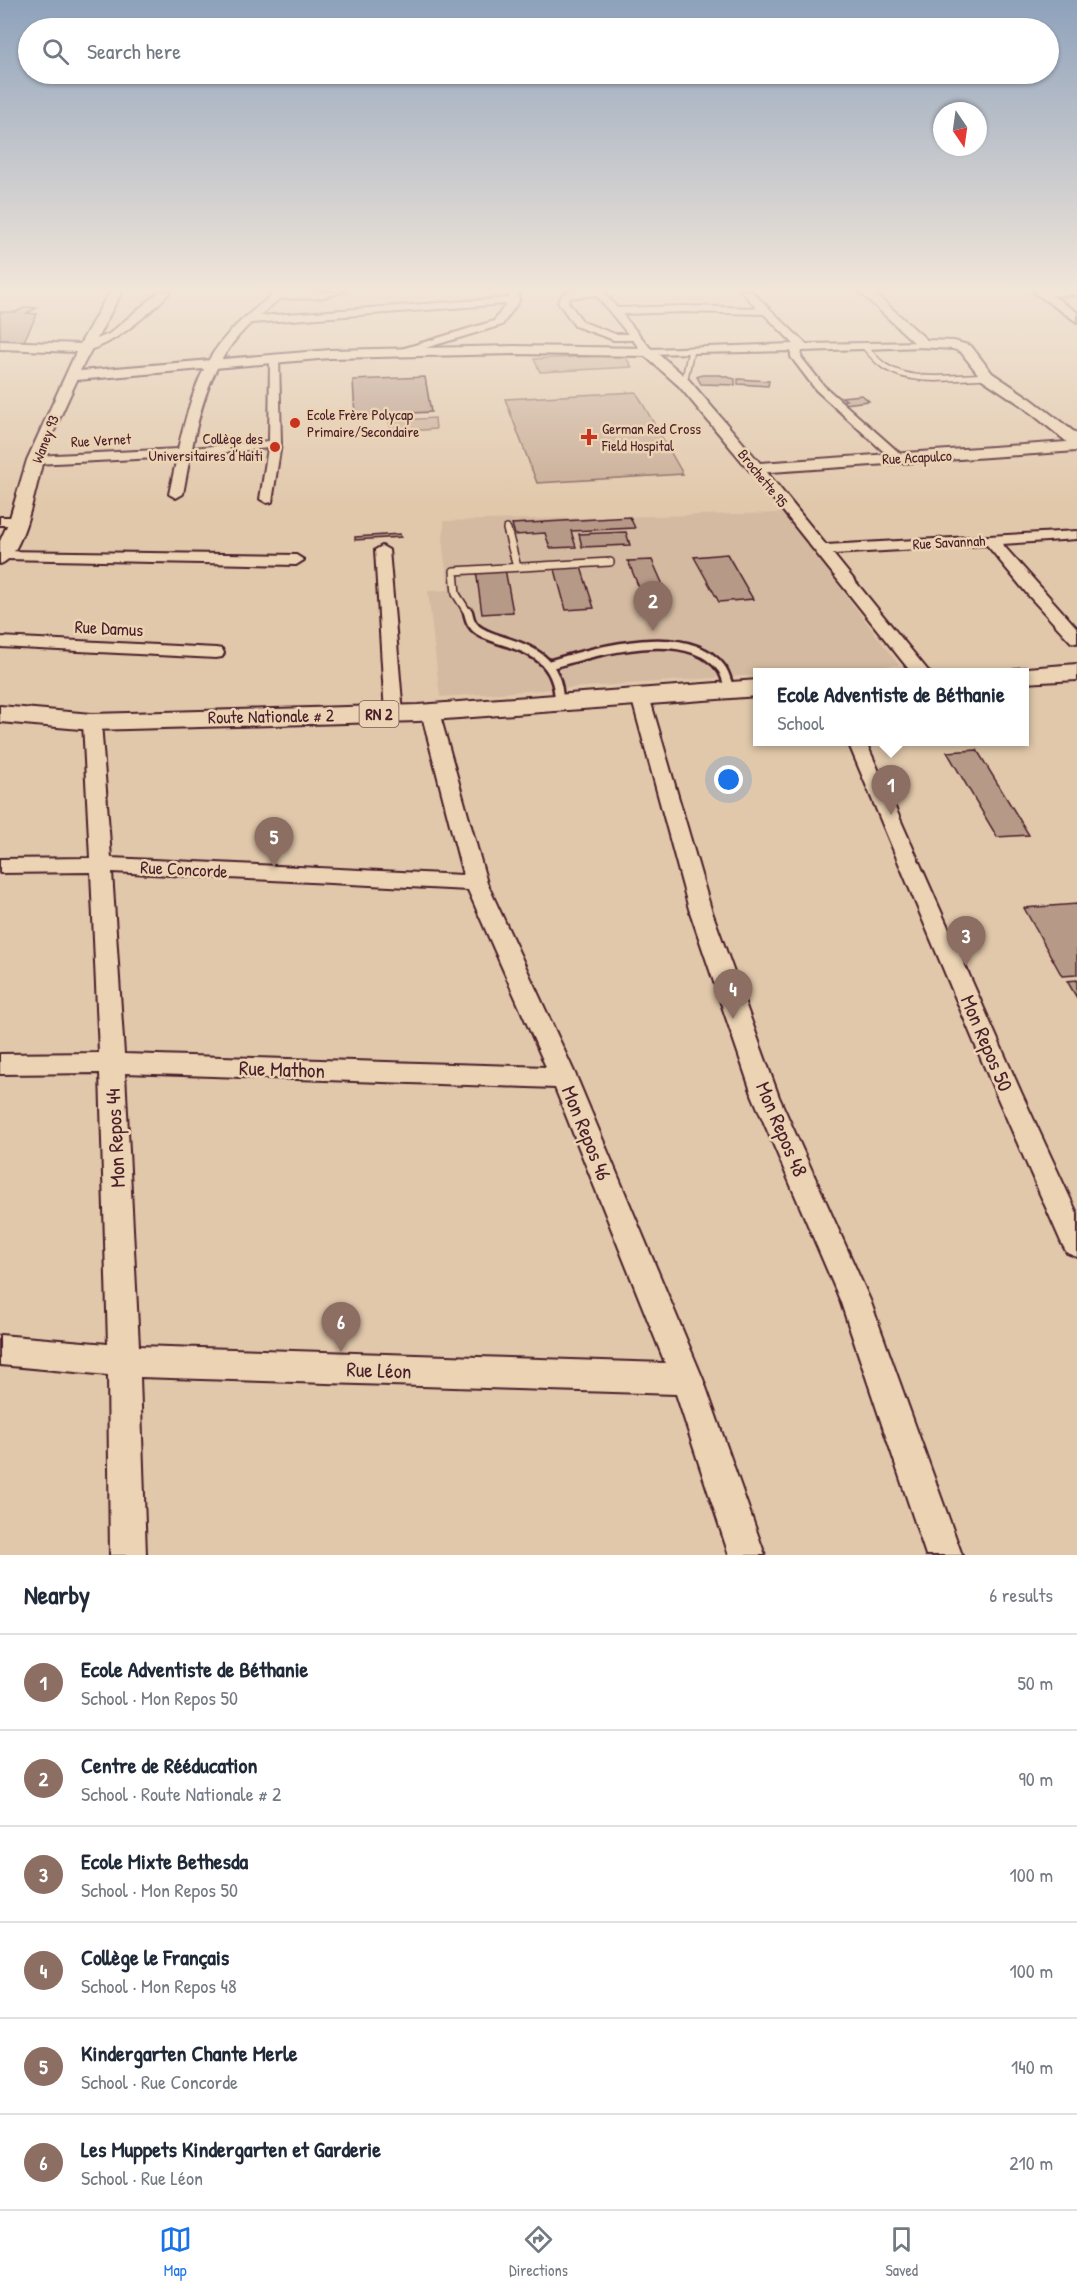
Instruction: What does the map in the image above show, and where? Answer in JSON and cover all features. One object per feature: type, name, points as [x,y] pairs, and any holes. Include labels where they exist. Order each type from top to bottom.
[{"type":"main road","points":[[1029,675],[1077,672]]},
{"type":"main road","name":"Route Nationale # 2","points":[[0,714],[92,722],[394,714],[753,688]]},
{"type":"street","name":"Waney 93","points":[[2,557],[18,521],[35,460],[77,364]]},
{"type":"street","points":[[176,494],[183,453],[211,364]]},
{"type":"street","points":[[71,376],[218,364]]},
{"type":"street","points":[[267,499],[275,444],[275,364]]},
{"type":"street","name":"Brochette 95","points":[[661,364],[684,383],[756,468],[917,668]]},
{"type":"street","points":[[801,364],[820,388],[898,457]]},
{"type":"street","points":[[977,364],[987,376],[1026,402],[1077,444]]},
{"type":"street","name":"Rue Vernet","points":[[35,460],[183,453],[275,444]]},
{"type":"street","name":"Rue Acapulco","points":[[756,468],[898,457],[969,455],[1077,444]]},
{"type":"street","points":[[0,521],[18,521]]},
{"type":"street","name":"Rue Savannah","points":[[822,550],[1077,535]]},
{"type":"street","points":[[991,540],[1034,592],[1077,638]]},
{"type":"street","points":[[382,550],[394,714]]},
{"type":"street","points":[[2,557],[296,560]]},
{"type":"street","name":"Rue Damus","points":[[0,642],[216,653]]},
{"type":"street","name":"Mon Repos 48","points":[[640,696],[704,920],[766,1097],[855,1300],[944,1555]]},
{"type":"street","name":"Mon Repos 46","points":[[430,712],[476,883],[564,1078],[687,1379],[747,1555]]},
{"type":"street","name":"Mon Repos 44","points":[[92,722],[102,865],[125,1361],[128,1555]]},
{"type":"street","name":"Mon Repos 50","points":[[859,746],[1008,1092],[1077,1244]]},
{"type":"street","name":"Rue Concorde","points":[[0,866],[102,865],[476,883]]},
{"type":"street","name":"Rue Mathon","points":[[0,1064],[111,1063],[564,1078]]},
{"type":"street","name":"Rue Léon","points":[[0,1350],[125,1361],[687,1379]]},
{"type":"lane","points":[[684,383],[688,364]]},
{"type":"lane","points":[[882,364],[896,371],[932,376],[987,376]]},
{"type":"lane","points":[[507,529],[517,567]]},
{"type":"lane","points":[[559,701],[560,684],[548,665],[535,651],[490,636],[472,625],[467,609],[456,594],[454,571],[610,562]]},
{"type":"lane","points":[[548,665],[623,647],[662,644],[683,647],[700,653],[721,668],[730,690]]},
{"type":"shaded area","points":[[536,364],[630,364],[632,367],[540,372]]},
{"type":"shaded area","points":[[636,392],[683,474],[537,483],[505,399]]},
{"type":"shaded area","points":[[435,418],[436,429],[392,432],[389,421]]},
{"type":"shaded area","points":[[784,513],[899,665],[855,668],[753,668],[753,675],[440,697],[428,591],[449,590],[443,548],[444,521]]},
{"type":"building","points":[[720,375],[735,379],[735,385],[701,384],[697,377]]},
{"type":"building","points":[[425,377],[431,412],[355,416],[353,380]]},
{"type":"building","points":[[738,379],[769,381],[768,386],[738,384]]},
{"type":"building","points":[[862,395],[869,401],[845,404],[841,401],[846,400],[841,397]]},
{"type":"building","points":[[630,517],[635,528],[571,531],[576,547],[550,548],[545,533],[515,535],[512,524]]},
{"type":"building","points":[[626,532],[630,545],[582,547],[579,534]]},
{"type":"building","points":[[400,534],[401,537],[355,540],[355,537]]},
{"type":"building","points":[[727,554],[753,599],[719,602],[694,557]]},
{"type":"building","points":[[652,560],[671,603],[646,605],[628,561]]},
{"type":"building","points":[[580,564],[594,608],[566,610],[554,566]]},
{"type":"building","points":[[505,569],[513,612],[482,614],[476,570]]},
{"type":"building","points":[[977,750],[1029,835],[997,837],[947,752]]},
{"type":"building","points":[[1077,904],[1077,975],[1062,976],[1024,908]]},
{"type":"building","points":[[1077,980],[1077,998],[1067,981]]},
{"type":"place","name":"Ecole Frère Polycap Primaire/Secondaire","points":[[295,423]]},
{"type":"place","name":"German Red Cross Field Hospital","points":[[589,437]]},
{"type":"place","name":"Collège des Universitaires d’Haiti","points":[[275,447]]},
{"type":"place","name":"Centre de Rééducation","points":[[653,631]]},
{"type":"place","name":"Ecole Adventiste de Béthanie","points":[[891,815]]},
{"type":"place","name":"Kindergarten Chante Merle","points":[[274,867]]},
{"type":"place","name":"Ecole Mixte Bethesda","points":[[966,966]]},
{"type":"place","name":"Collège le Français","points":[[733,1019]]},
{"type":"place","name":"Les Muppets Kindergarten et Garderie","points":[[341,1352]]}]
